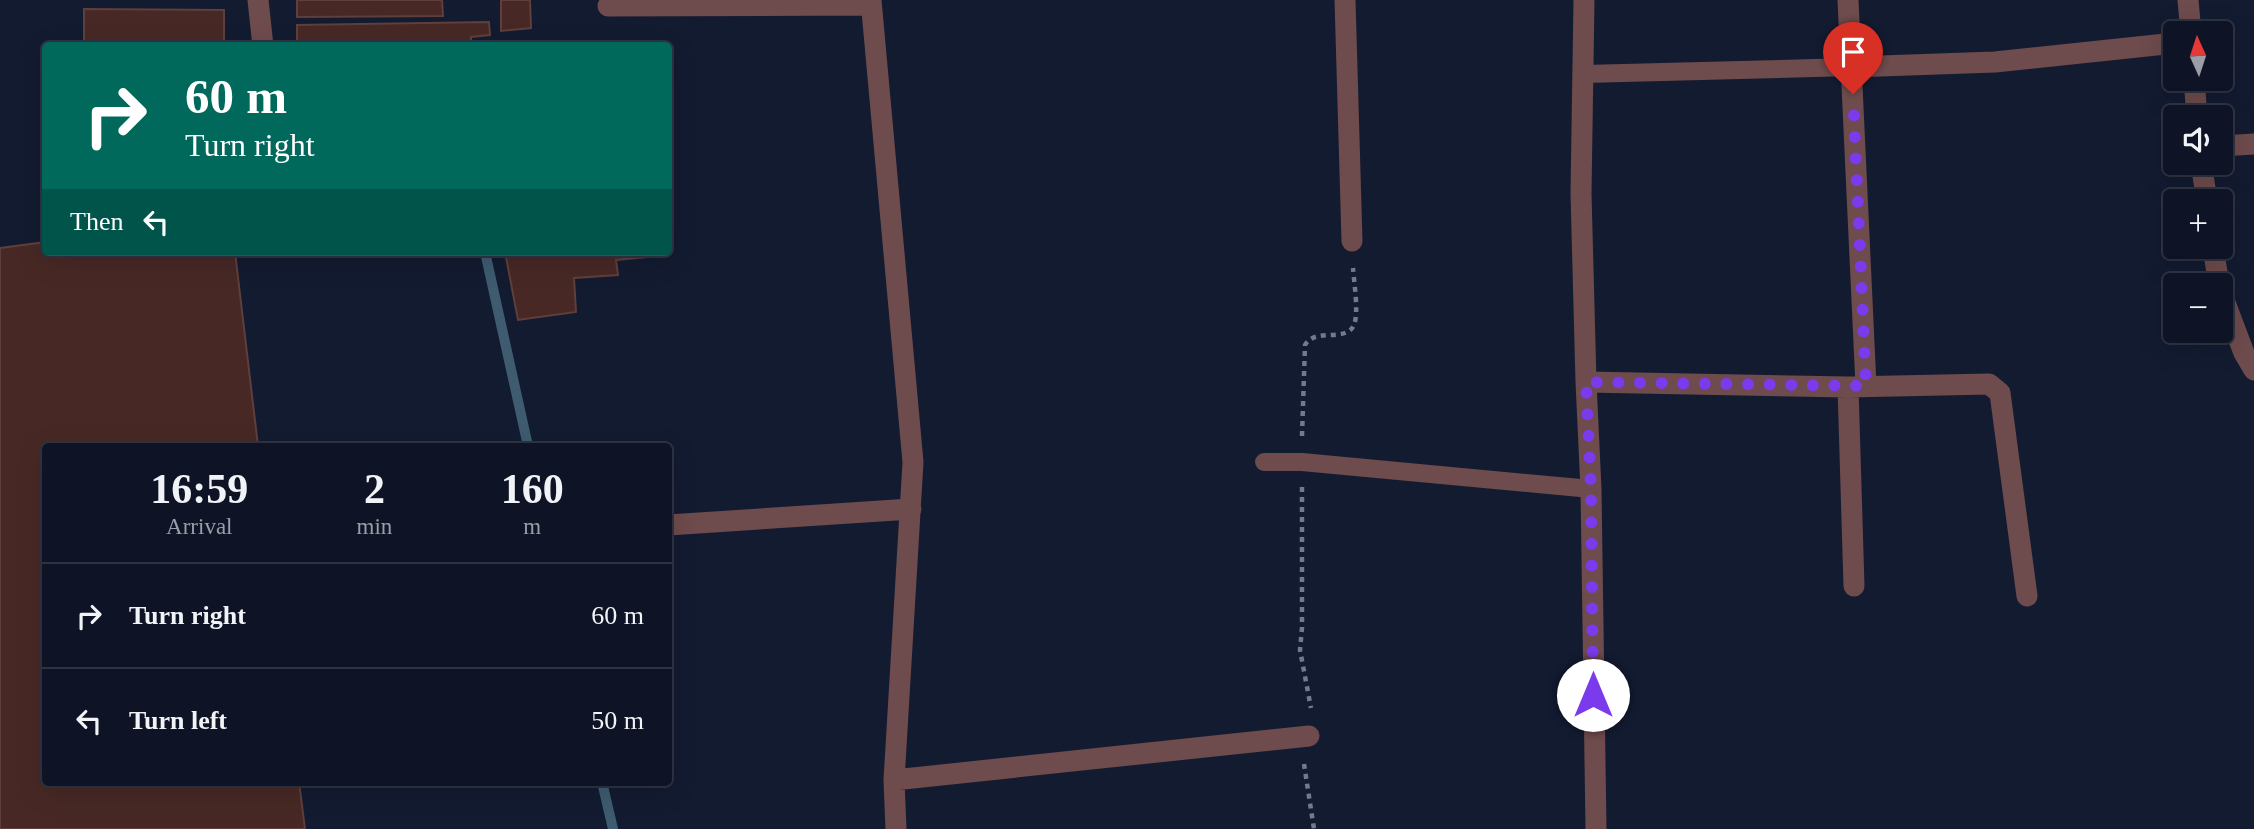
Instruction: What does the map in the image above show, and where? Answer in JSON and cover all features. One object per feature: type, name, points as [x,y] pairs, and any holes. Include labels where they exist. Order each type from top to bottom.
[{"type":"street","points":[[258,0],[263,42]]},
{"type":"street","points":[[1345,0],[1352,241]]},
{"type":"street","points":[[1584,0],[1581,193],[1591,489],[1596,829]]},
{"type":"street","points":[[1848,0],[1852,67],[1857,386],[1854,586]]},
{"type":"street","points":[[2188,0],[2189,21]]},
{"type":"street","points":[[608,6],[871,2],[913,462],[894,780],[896,829]]},
{"type":"street","points":[[1852,67],[1995,62],[2163,44]]},
{"type":"street","points":[[2233,145],[2254,144]]},
{"type":"street","points":[[2233,320],[2250,359]]},
{"type":"street","points":[[1586,382],[1857,386],[1989,384],[2000,393],[2027,596]]},
{"type":"street","points":[[672,525],[911,509]]},
{"type":"street","points":[[894,780],[1309,736]]},
{"type":"lane","points":[[1584,74],[1852,67]]},
{"type":"lane","points":[[1264,462],[1302,461],[1591,489]]},
{"type":"path","points":[[1302,603],[1305,345],[1307,340],[1315,336],[1348,332],[1353,327],[1356,317],[1352,241]]},
{"type":"building","points":[[297,0],[442,0],[443,16],[297,17]]},
{"type":"building","points":[[501,0],[530,0],[531,28],[501,31]]},
{"type":"building","points":[[84,9],[224,10],[224,42],[84,42]]},
{"type":"building","points":[[489,22],[490,35],[471,37],[471,42],[297,42],[297,25]]},
{"type":"building","points":[[42,243],[42,256],[235,256],[258,443],[42,443],[42,786],[300,786],[305,829],[0,829],[0,248]]},
{"type":"building","points":[[506,256],[657,256],[616,260],[618,275],[574,278],[576,312],[518,320]]},
{"type":"waterway","points":[[486,256],[527,443]]},
{"type":"waterway","points":[[603,786],[613,829]]},
{"type":"route","points":[[1593,695],[1591,489],[1586,382],[1866,386],[1853,94]]}]
